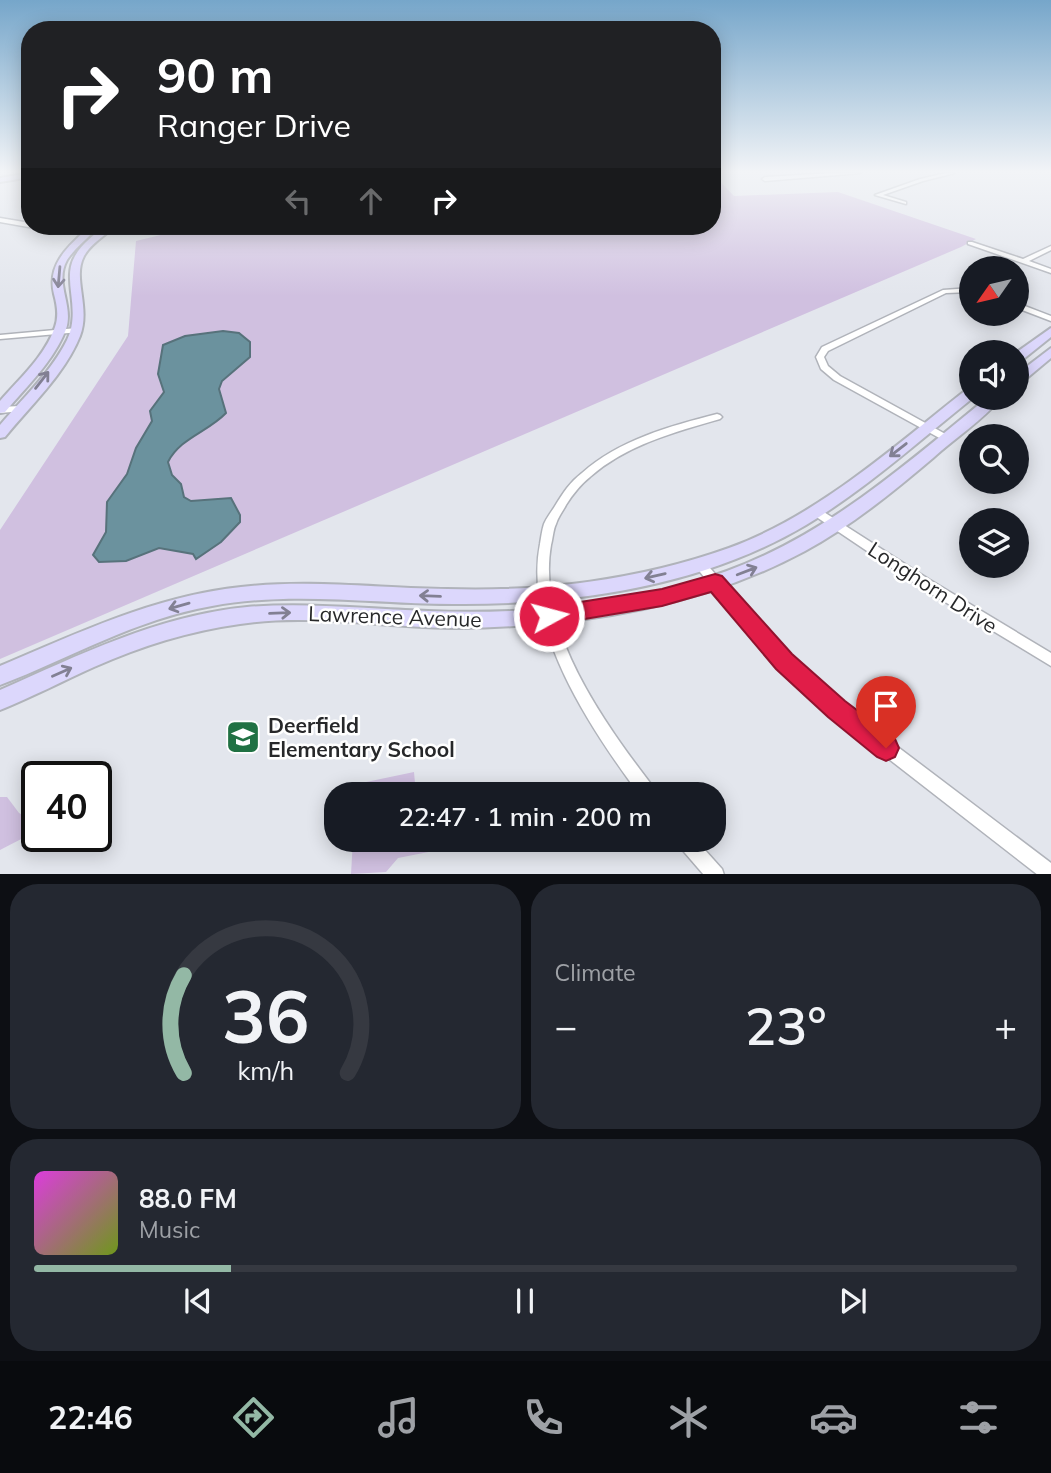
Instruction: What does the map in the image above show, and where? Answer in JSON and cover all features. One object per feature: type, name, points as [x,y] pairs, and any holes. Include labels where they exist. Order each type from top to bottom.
[{"type":"street","points":[[0,220],[21,223]]},
{"type":"street","points":[[0,228],[13,223]]},
{"type":"street","points":[[0,410],[43,359],[59,333],[64,317],[57,280],[60,267],[71,248],[90,235]]},
{"type":"street","points":[[0,434],[64,352],[77,330],[80,310],[73,279],[74,267],[96,235]]},
{"type":"street","points":[[970,243],[1009,256]]},
{"type":"street","points":[[1029,259],[1051,248]]},
{"type":"street","points":[[1029,263],[1051,271]]},
{"type":"street","points":[[946,438],[829,372],[821,362],[821,353],[945,291],[959,290]]},
{"type":"street","points":[[1029,310],[1051,319]]},
{"type":"street","points":[[0,337],[77,330]]},
{"type":"street","points":[[1029,348],[1051,331]]},
{"type":"street","points":[[1029,370],[1051,352]]},
{"type":"street","name":"Lawrence Avenue","points":[[0,676],[128,622],[212,598],[296,591],[476,597],[544,593],[627,582],[700,564],[766,539],[816,511],[959,402]]},
{"type":"street","points":[[0,410],[20,409]]},
{"type":"street","name":"Lawrence Avenue","points":[[0,700],[81,663],[151,636],[241,615],[301,612],[452,620],[549,616],[662,598],[769,562],[837,525],[980,410]]},
{"type":"street","points":[[640,782],[589,706],[564,659],[544,593],[542,573],[545,539],[554,514],[570,489],[597,466],[620,452],[687,425],[717,417]]},
{"type":"street","name":"Longhorn Drive","points":[[816,511],[926,584],[1051,660]]},
{"type":"street","points":[[700,564],[760,636],[836,709],[1051,874]]},
{"type":"street","points":[[696,852],[716,874]]},
{"type":"shaded area","points":[[721,214],[902,214],[976,239],[0,659],[0,530],[128,336],[136,241],[161,235],[721,235]]},
{"type":"shaded area","points":[[414,772],[415,782],[366,782]]},
{"type":"shaded area","points":[[0,797],[7,797],[21,814],[21,839],[0,850]]},
{"type":"shaded area","points":[[352,852],[428,852],[398,858],[386,872],[351,874]]},
{"type":"water","points":[[223,331],[239,333],[250,342],[250,357],[222,381],[219,389],[226,413],[187,441],[168,462],[172,475],[181,484],[184,497],[191,501],[231,498],[240,515],[240,522],[221,542],[196,559],[193,554],[159,548],[126,561],[99,562],[93,555],[106,532],[107,502],[127,474],[136,448],[152,421],[150,411],[164,392],[158,374],[163,345],[185,336]]},
{"type":"place","name":"Deerfield Elementary School","points":[[243,737]]},
{"type":"route","points":[[549,616],[662,598],[715,582],[784,662],[836,709],[886,748]]}]
